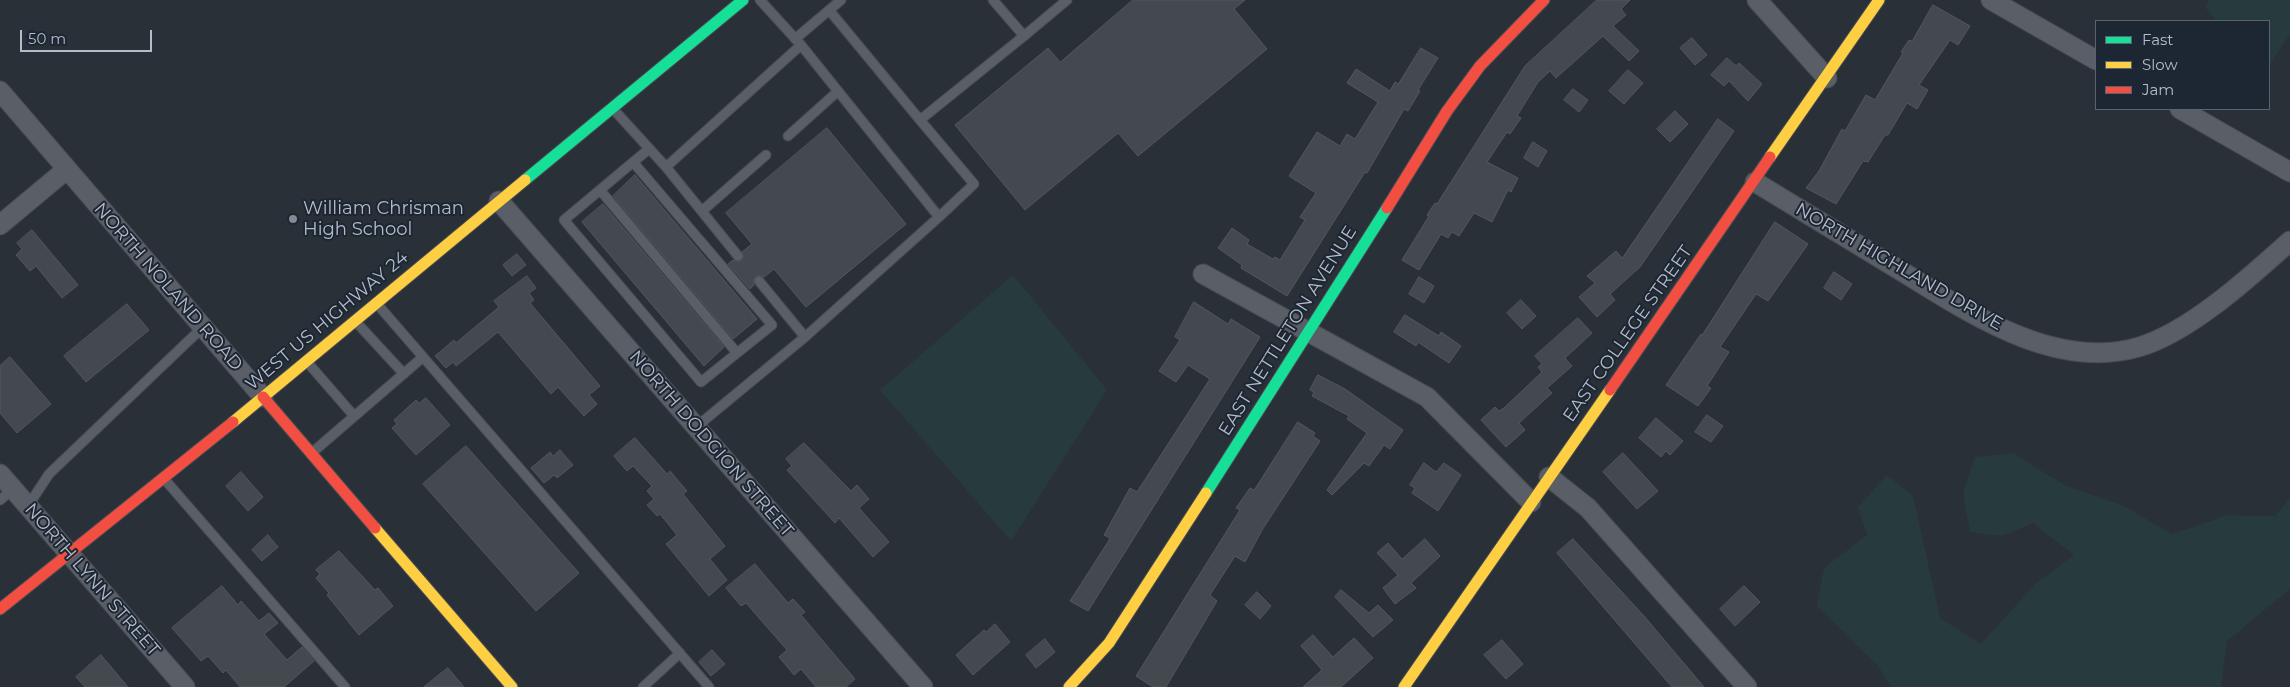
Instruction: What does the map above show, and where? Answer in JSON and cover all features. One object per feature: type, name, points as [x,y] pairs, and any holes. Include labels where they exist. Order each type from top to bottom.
[{"type":"street","name":"WEST US HIGHWAY 24","points":[[0,609],[68,553],[164,479],[743,0]]},
{"type":"street","name":"EAST NETTLETON AVENUE","points":[[1069,687],[1109,643],[1310,332],[1447,111],[1480,66],[1544,0]]},
{"type":"street","points":[[1757,0],[1827,78]]},
{"type":"street","name":"EAST COLLEGE STREET","points":[[1404,687],[1827,78],[1879,0]]},
{"type":"street","points":[[1991,0],[2095,59]]},
{"type":"street","name":"NORTH NOLAND ROAD","points":[[0,91],[312,453],[505,684]]},
{"type":"street","points":[[2182,110],[2290,172]]},
{"type":"street","points":[[0,225],[67,169]]},
{"type":"street","name":"NORTH HIGHLAND DRIVE","points":[[1755,182],[1980,318],[2031,341],[2086,354],[2111,353],[2140,347],[2184,328],[2290,242]]},
{"type":"street","name":"NORTH DODGION STREET","points":[[499,201],[922,687]]},
{"type":"street","points":[[1203,274],[1427,397],[1531,502]]},
{"type":"street","name":"NORTH LYNN STREET","points":[[0,474],[7,495],[28,506],[184,687]]},
{"type":"street","points":[[1549,477],[1588,508],[1747,687]]},
{"type":"lane","points":[[760,0],[798,42],[939,217]]},
{"type":"lane","points":[[666,167],[841,0]]},
{"type":"lane","points":[[993,0],[1024,36]]},
{"type":"lane","points":[[920,120],[1067,0]]},
{"type":"lane","points":[[696,427],[805,337],[974,184],[829,10]]},
{"type":"lane","points":[[788,136],[838,92]]},
{"type":"lane","points":[[612,108],[666,167],[738,256]]},
{"type":"lane","points":[[634,162],[772,325],[701,382],[564,220],[649,149]]},
{"type":"lane","points":[[702,211],[766,155]]},
{"type":"lane","points":[[600,190],[737,353]]},
{"type":"lane","points":[[759,282],[805,337]]},
{"type":"lane","points":[[376,303],[710,687]]},
{"type":"lane","points":[[355,321],[404,374]]},
{"type":"lane","points":[[28,506],[49,474],[203,327]]},
{"type":"lane","points":[[312,453],[423,357]]},
{"type":"lane","points":[[307,361],[354,416]]},
{"type":"lane","points":[[164,479],[345,687]]},
{"type":"lane","points":[[642,687],[680,653]]},
{"type":"green space","points":[[2209,0],[2290,0],[2290,34],[2270,64],[2270,20],[2215,20],[2205,7]]},
{"type":"green space","points":[[1013,275],[1107,390],[1011,541],[880,390]]},
{"type":"green space","points":[[2013,453],[2066,486],[2124,506],[2172,534],[2228,515],[2275,516],[2290,498],[2290,589],[2227,641],[2221,685],[2223,687],[1891,687],[1878,666],[1817,606],[1824,568],[1867,535],[1858,507],[1887,475],[1913,496],[1940,618],[1981,644],[2035,584],[2074,555],[2033,523],[2002,536],[1970,532],[1963,493],[1975,457]]},
{"type":"building","points":[[1133,0],[1245,0],[1234,9],[1267,49],[1138,156],[1118,133],[1025,210],[955,125],[1048,48],[1060,62]]},
{"type":"building","points":[[1597,0],[1630,0],[1621,9],[1626,15],[1613,26],[1639,51],[1629,61],[1603,36],[1556,78],[1550,71],[1538,82],[1517,116],[1521,118],[1510,134],[1507,132],[1487,162],[1518,178],[1511,192],[1508,190],[1492,222],[1474,213],[1459,236],[1452,232],[1448,238],[1441,234],[1419,270],[1402,260],[1429,216],[1427,215],[1435,203],[1437,204],[1525,66]]},
{"type":"building","points":[[1933,5],[1970,26],[1958,45],[1950,40],[1919,85],[1928,90],[1917,109],[1907,103],[1888,135],[1885,135],[1868,162],[1863,161],[1836,204],[1806,188],[1819,171],[1842,129],[1845,131],[1866,95],[1875,100],[1903,53],[1901,52],[1909,40],[1912,41]]},
{"type":"building","points":[[1692,38],[1707,55],[1695,65],[1680,48]]},
{"type":"building","points":[[1421,48],[1438,58],[1418,90],[1420,91],[1408,111],[1404,109],[1367,173],[1365,172],[1287,296],[1241,268],[1242,265],[1218,248],[1232,228],[1249,240],[1247,244],[1273,259],[1275,257],[1280,260],[1305,220],[1300,217],[1316,193],[1289,176],[1317,132],[1340,146],[1347,134],[1355,139],[1378,102],[1347,83],[1356,69],[1390,91],[1395,82],[1398,84]]},
{"type":"building","points":[[1727,58],[1736,66],[1739,63],[1762,84],[1748,101],[1729,81],[1724,86],[1711,75]]},
{"type":"building","points":[[1628,70],[1643,83],[1624,104],[1609,91]]},
{"type":"building","points":[[1573,89],[1588,100],[1579,112],[1564,100]]},
{"type":"building","points":[[1675,111],[1688,124],[1670,142],[1657,129]]},
{"type":"building","points":[[1718,119],[1734,131],[1640,267],[1610,294],[1615,300],[1597,317],[1579,297],[1595,283],[1587,276],[1616,251],[1622,258]]},
{"type":"building","points":[[827,128],[906,224],[806,307],[774,269],[764,277],[758,275],[755,277],[754,285],[750,289],[728,264],[733,260],[738,262],[742,260],[744,256],[742,252],[752,244],[726,213]]},
{"type":"building","points":[[1533,142],[1547,151],[1538,167],[1524,158]]},
{"type":"building","points":[[635,175],[757,319],[733,339],[613,196]]},
{"type":"building","points":[[603,204],[724,347],[704,366],[582,222]]},
{"type":"building","points":[[1775,222],[1808,244],[1768,301],[1756,294],[1720,347],[1729,352],[1707,386],[1711,388],[1698,406],[1666,385],[1702,335]]},
{"type":"building","points":[[32,230],[78,285],[62,298],[36,266],[30,271],[16,255],[22,249],[17,243]]},
{"type":"building","points":[[517,254],[526,265],[512,276],[503,265]]},
{"type":"building","points":[[1834,272],[1852,284],[1841,300],[1824,288]]},
{"type":"building","points":[[527,276],[536,288],[529,293],[534,300],[530,303],[600,386],[589,395],[597,404],[584,416],[558,387],[551,394],[498,332],[456,366],[453,362],[446,368],[435,356],[454,340],[456,343],[499,307],[494,301]]},
{"type":"building","points":[[1419,277],[1434,286],[1424,303],[1409,294]]},
{"type":"building","points":[[1521,300],[1536,316],[1522,329],[1507,313]]},
{"type":"building","points":[[1194,302],[1228,324],[1231,319],[1260,337],[1088,611],[1070,601],[1108,542],[1110,538],[1104,535],[1130,488],[1137,492],[1210,379],[1188,365],[1176,382],[1159,371],[1180,340],[1175,337]]},
{"type":"building","points":[[127,304],[149,330],[86,382],[64,356]]},
{"type":"building","points":[[1405,315],[1439,336],[1441,332],[1461,346],[1449,363],[1418,342],[1416,346],[1394,332]]},
{"type":"building","points":[[1578,318],[1592,333],[1565,358],[1572,366],[1547,388],[1552,393],[1519,423],[1525,430],[1506,447],[1481,420],[1495,407],[1499,411],[1504,408],[1542,372],[1538,367],[1542,364],[1535,356]]},
{"type":"building","points":[[10,357],[51,404],[17,433],[0,413],[0,366]]},
{"type":"building","points":[[1318,375],[1345,389],[1403,430],[1390,449],[1384,445],[1369,466],[1364,463],[1332,495],[1327,490],[1367,433],[1347,419],[1349,416],[1312,396],[1314,392],[1310,390]]},
{"type":"building","points":[[426,398],[450,425],[416,455],[392,428],[397,424],[394,420],[416,400],[419,403]]},
{"type":"building","points":[[1707,415],[1723,426],[1711,442],[1695,432]]},
{"type":"building","points":[[1656,418],[1683,441],[1670,455],[1666,451],[1661,457],[1639,438]]},
{"type":"building","points":[[1298,422],[1315,433],[1313,436],[1320,441],[1262,530],[1245,562],[1235,556],[1210,595],[1217,601],[1166,687],[1153,687],[1136,676],[1240,510],[1236,508],[1250,488],[1254,490]]},
{"type":"building","points":[[635,438],[667,474],[670,471],[687,491],[683,494],[725,546],[710,559],[727,580],[709,596],[666,544],[677,535],[660,514],[657,516],[647,505],[654,499],[647,491],[652,486],[633,466],[627,471],[614,456]]},
{"type":"building","points":[[804,443],[851,491],[857,485],[869,499],[859,508],[889,542],[873,557],[839,518],[835,523],[787,470],[792,466],[786,459]]},
{"type":"building","points":[[466,446],[579,573],[536,611],[423,484]]},
{"type":"building","points":[[560,450],[573,465],[557,478],[554,475],[544,483],[531,468],[550,452],[553,456]]},
{"type":"building","points":[[1623,453],[1658,491],[1637,509],[1603,472]]},
{"type":"building","points":[[1424,463],[1436,472],[1444,463],[1461,475],[1438,511],[1412,493],[1415,488],[1410,485]]},
{"type":"building","points":[[241,472],[263,497],[248,511],[226,486]]},
{"type":"building","points":[[268,535],[278,547],[262,561],[252,550]]},
{"type":"building","points":[[1425,539],[1440,556],[1411,583],[1416,588],[1395,604],[1383,588],[1398,575],[1377,553],[1388,543],[1402,559]]},
{"type":"building","points":[[1573,539],[1644,616],[1704,687],[1672,687],[1557,553]]},
{"type":"building","points":[[339,551],[375,590],[378,588],[393,606],[359,635],[316,578],[320,574],[316,570]]},
{"type":"building","points":[[755,564],[788,603],[793,599],[805,612],[801,615],[855,679],[846,687],[816,687],[801,669],[794,675],[779,657],[787,650],[746,603],[741,606],[726,588]]},
{"type":"building","points":[[222,586],[238,605],[241,601],[259,621],[269,613],[278,623],[264,634],[287,660],[302,647],[314,661],[284,687],[240,687],[226,670],[223,673],[208,656],[201,661],[172,628]]},
{"type":"building","points":[[1744,586],[1760,602],[1735,626],[1720,609]]},
{"type":"building","points":[[1341,590],[1369,613],[1378,605],[1393,620],[1373,637],[1335,597]]},
{"type":"building","points":[[1257,592],[1271,606],[1260,619],[1245,605]]},
{"type":"building","points":[[995,624],[1010,642],[973,675],[956,655],[984,630],[986,632]]},
{"type":"building","points":[[1313,635],[1333,657],[1354,638],[1373,658],[1341,687],[1303,687],[1322,670],[1301,646]]},
{"type":"building","points":[[1045,639],[1055,652],[1036,668],[1026,655]]},
{"type":"building","points":[[1502,640],[1523,664],[1506,679],[1484,655]]},
{"type":"building","points":[[712,650],[725,664],[711,676],[699,662]]},
{"type":"building","points":[[101,655],[128,687],[85,687],[76,677]]},
{"type":"building","points":[[448,668],[464,687],[424,687]]},
{"type":"traffic: fast","points":[[525,180],[743,0]]},
{"type":"traffic: fast","points":[[1206,493],[1387,208]]},
{"type":"traffic: slow","points":[[1770,157],[1879,0]]},
{"type":"traffic: slow","points":[[233,422],[525,180]]},
{"type":"traffic: slow","points":[[1404,687],[1610,390]]},
{"type":"traffic: slow","points":[[1069,687],[1109,643],[1206,493]]},
{"type":"traffic: slow","points":[[375,528],[512,687]]},
{"type":"traffic: jam","points":[[1387,208],[1447,111],[1480,66],[1544,0]]},
{"type":"traffic: jam","points":[[1610,390],[1770,157]]},
{"type":"traffic: jam","points":[[263,397],[375,528]]},
{"type":"traffic: jam","points":[[0,609],[233,422]]},
{"type":"place","name":"William Chrisman High School","points":[[293,219]]}]
